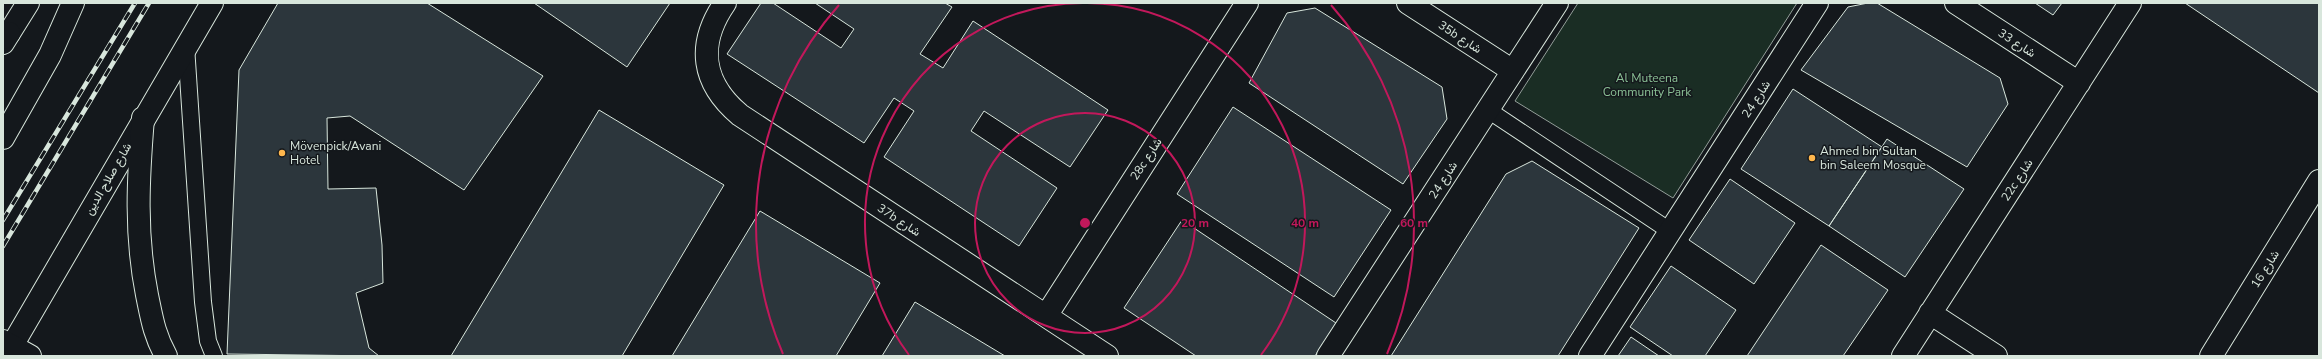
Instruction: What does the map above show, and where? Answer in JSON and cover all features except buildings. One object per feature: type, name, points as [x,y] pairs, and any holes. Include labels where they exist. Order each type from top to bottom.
[{"type":"street","points":[[5,38],[28,3]]},
{"type":"street","points":[[3,138],[50,55],[73,3]]},
{"type":"street","name":"شارع صلاح الدين","points":[[13,350],[143,118],[186,44],[212,3]]},
{"type":"street","name":"37b شارع","points":[[725,3],[710,28],[706,48],[707,68],[715,86],[726,103],[740,115],[1107,356]]},
{"type":"street","name":"28c شارع","points":[[1046,316],[1247,3]]},
{"type":"street","name":"35b شارع","points":[[1408,3],[1513,71]]},
{"type":"street","name":"شارع 24","points":[[1328,356],[1557,3]]},
{"type":"street","name":"شارع 24","points":[[1590,356],[1817,3]]},
{"type":"street","name":"شارع 33","points":[[1956,3],[2079,83]]},
{"type":"street","name":"22c شارع","points":[[1903,356],[2130,3]]},
{"type":"street","points":[[143,118],[138,191],[141,264],[155,336],[166,356]]},
{"type":"street","name":"شارع 16","points":[[2211,356],[2319,181]]},
{"type":"street","points":[[1930,314],[1996,356]]},
{"type":"lane","points":[[186,44],[203,302],[208,341],[214,356]]},
{"type":"lane","points":[[1488,110],[1670,231]]},
{"type":"green space","name":"Al Muteena Community Park","points":[[1578,3],[1797,3],[1673,198],[1515,101]]},
{"type":"railway","points":[[3,220],[135,3]]},
{"type":"railway","points":[[3,246],[149,3]]},
{"type":"place","name":"Mövenpick/Avani Hotel","points":[[282,153]]},
{"type":"place","name":"Ahmed bin Sultan bin Saleem Mosque","points":[[1812,158]]}]
